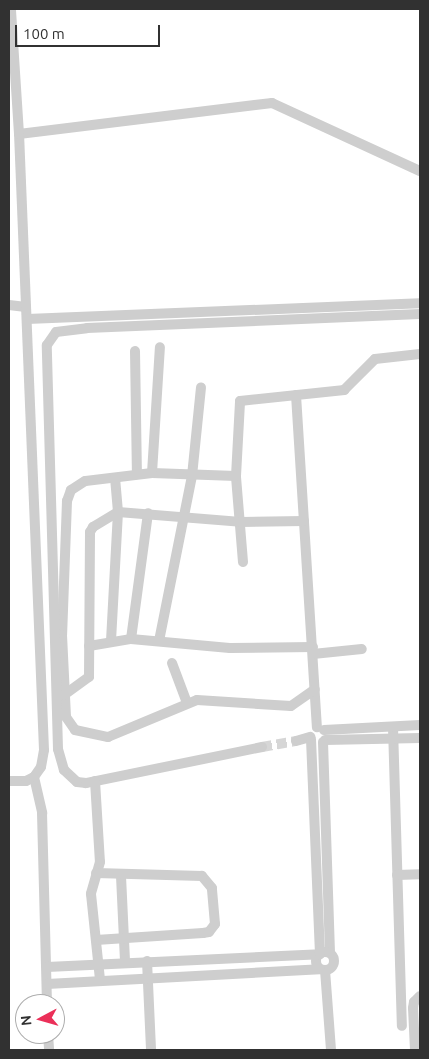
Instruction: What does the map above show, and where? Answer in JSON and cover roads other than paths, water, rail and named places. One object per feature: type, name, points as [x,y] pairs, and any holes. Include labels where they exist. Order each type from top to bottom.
[{"type":"street","points":[[9,781],[26,781],[34,777],[40,767],[44,750],[19,134],[11,9]]},
{"type":"street","points":[[19,134],[272,102],[420,172]]},
{"type":"street","points":[[27,320],[420,303]]},
{"type":"street","points":[[9,305],[26,307]]},
{"type":"street","points":[[262,747],[94,781],[77,782],[64,770],[58,749],[46,353],[49,340],[62,330],[87,328],[420,314]]},
{"type":"street","points":[[152,473],[160,346]]},
{"type":"street","points":[[135,351],[137,474]]},
{"type":"street","points":[[243,562],[236,476],[240,401],[344,390],[375,358],[420,354]]},
{"type":"street","points":[[159,641],[181,516],[192,476],[201,387]]},
{"type":"street","points":[[296,395],[313,650],[322,735],[325,954]]},
{"type":"street","points":[[236,476],[137,474],[79,482],[71,490],[66,501],[64,695],[66,717],[71,727],[100,737],[116,734],[187,703],[214,700],[291,706],[316,689]]},
{"type":"street","points":[[112,641],[118,512],[115,478]]},
{"type":"street","points":[[64,695],[88,680],[90,532],[118,512],[241,522],[304,521]]},
{"type":"street","points":[[131,639],[148,513]]},
{"type":"street","points":[[89,646],[131,639],[230,648],[362,649]]},
{"type":"street","points":[[172,663],[187,703]]},
{"type":"street","points":[[310,738],[316,744],[322,735],[420,725]]},
{"type":"street","points":[[393,727],[402,1026]]},
{"type":"street","points":[[322,735],[420,738]]},
{"type":"street","points":[[296,741],[310,738]]},
{"type":"street","points":[[47,984],[148,977],[323,969],[334,964],[325,954],[310,738]]},
{"type":"street","points":[[34,777],[42,813],[47,994]]},
{"type":"street","points":[[94,781],[100,862],[91,894],[100,980]]},
{"type":"street","points":[[96,873],[121,876],[202,876],[210,882],[215,924],[209,932],[96,940]]},
{"type":"street","points":[[397,875],[420,874]]},
{"type":"street","points":[[121,876],[125,962]]},
{"type":"street","points":[[46,967],[325,954]]},
{"type":"street","points":[[325,954],[316,960],[323,969],[331,1050]]},
{"type":"street","points":[[147,961],[151,1050]]},
{"type":"street","points":[[415,1050],[413,1008],[414,1002],[420,996]]},
{"type":"tunnel","points":[[262,747],[296,741]]}]
